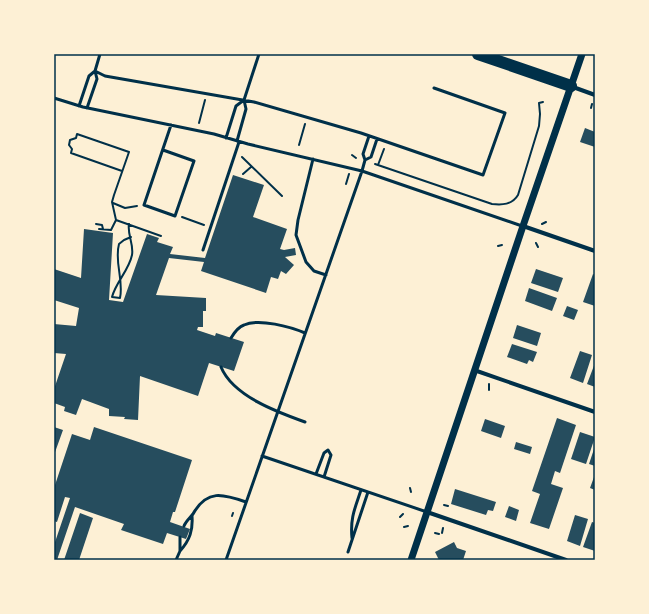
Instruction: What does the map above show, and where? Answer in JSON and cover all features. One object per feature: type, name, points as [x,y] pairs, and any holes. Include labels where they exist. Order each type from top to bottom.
[{"type":"highway","points":[[478,54],[571,86]]},
{"type":"street","points":[[411,560],[581,57]]},
{"type":"street","points":[[571,86],[595,95]]},
{"type":"street","points":[[523,226],[595,251]]},
{"type":"street","points":[[474,370],[595,412]]},
{"type":"street","points":[[427,512],[566,560]]},
{"type":"lane","points":[[87,108],[97,79],[95,72],[100,54]]},
{"type":"lane","points":[[203,250],[238,141],[246,110],[244,100],[259,54]]},
{"type":"lane","points":[[95,72],[104,76],[254,102],[377,138],[483,175],[505,113],[434,88]]},
{"type":"lane","points":[[79,106],[89,76],[95,72]]},
{"type":"lane","points":[[54,98],[87,108],[171,125],[313,160],[362,170],[523,226]]},
{"type":"lane","points":[[226,138],[236,106],[244,100]]},
{"type":"lane","points":[[162,150],[194,161],[175,216],[144,206],[162,150],[171,125]]},
{"type":"lane","points":[[226,560],[362,170],[365,160],[363,154],[369,136]]},
{"type":"lane","points":[[365,160],[371,157],[377,138]]},
{"type":"lane","points":[[313,160],[298,220],[296,235],[306,262],[314,271],[326,275]]},
{"type":"lane","points":[[231,338],[236,331],[244,325],[250,323],[271,323],[305,333]]},
{"type":"lane","points":[[221,367],[224,374],[237,389],[278,412],[305,422]]},
{"type":"lane","points":[[316,474],[324,453],[328,450],[331,455],[324,477]]},
{"type":"lane","points":[[262,456],[427,512]]},
{"type":"lane","points":[[352,540],[352,516],[361,490]]},
{"type":"lane","points":[[348,552],[368,492]]},
{"type":"lane","points":[[184,526],[201,502],[213,496],[230,496],[246,502]]},
{"type":"lane","points":[[176,560],[180,551],[188,542],[193,527],[192,516]]},
{"type":"lane","points":[[180,537],[180,551]]},
{"type":"path","points":[[200,121],[204,102]]},
{"type":"path","points":[[384,151],[377,164],[492,204],[506,204],[515,200],[518,195],[538,130],[540,117],[539,103],[543,102]]},
{"type":"path","points":[[591,108],[592,104]]},
{"type":"path","points":[[299,146],[305,124]]},
{"type":"path","points":[[99,229],[112,230],[116,220],[113,204],[114,195],[129,152],[77,134],[76,138],[70,140],[69,145],[72,149],[71,153],[122,171]]},
{"type":"path","points":[[242,158],[282,196]]},
{"type":"path","points":[[243,174],[252,167]]},
{"type":"path","points":[[113,204],[125,208],[137,206]]},
{"type":"path","points":[[182,217],[205,225]]},
{"type":"path","points":[[116,220],[161,236]]},
{"type":"path","points":[[542,224],[546,222]]},
{"type":"path","points":[[96,224],[102,225],[103,229]]},
{"type":"path","points":[[129,224],[128,229],[131,237],[132,256],[120,278],[112,297],[120,298],[122,290],[120,278],[117,258],[118,247],[121,241],[131,237]]},
{"type":"path","points":[[536,243],[538,247]]},
{"type":"path","points":[[498,246],[502,245]]},
{"type":"path","points":[[488,386],[489,390]]},
{"type":"path","points":[[410,488],[411,492]]},
{"type":"path","points":[[444,505],[448,506]]},
{"type":"path","points":[[400,517],[403,514]]},
{"type":"path","points":[[404,527],[408,526]]},
{"type":"path","points":[[442,533],[443,528]]},
{"type":"path","points":[[435,533],[439,534]]},
{"type":"building","points":[[585,128],[595,132],[595,147],[580,142]]},
{"type":"building","points":[[233,175],[264,185],[253,217],[287,229],[280,249],[284,250],[295,248],[296,255],[285,257],[294,265],[286,274],[281,271],[278,279],[271,277],[266,293],[201,271],[204,262],[169,258],[156,295],[206,298],[206,311],[203,311],[203,327],[198,327],[197,330],[215,336],[216,333],[244,342],[234,371],[209,363],[198,396],[140,376],[138,420],[109,416],[109,409],[82,399],[76,415],[64,411],[65,407],[54,403],[54,389],[66,354],[54,353],[54,324],[76,326],[79,308],[54,300],[54,269],[81,278],[84,229],[113,233],[109,300],[123,302],[147,234],[159,238],[157,242],[173,247],[170,254],[205,258]]},
{"type":"building","points":[[536,269],[563,278],[558,292],[531,283]]},
{"type":"building","points":[[593,274],[595,275],[595,306],[583,302]]},
{"type":"building","points":[[529,288],[557,298],[552,311],[525,301]]},
{"type":"building","points":[[567,306],[578,310],[574,320],[563,316]]},
{"type":"building","points":[[517,325],[541,333],[537,346],[513,338]]},
{"type":"building","points":[[512,344],[537,352],[533,362],[529,360],[527,364],[507,357]]},
{"type":"building","points":[[580,351],[592,355],[583,383],[570,378]]},
{"type":"building","points":[[595,363],[595,387],[587,384]]},
{"type":"building","points":[[557,418],[576,425],[560,473],[555,471],[551,484],[563,488],[549,529],[530,523],[540,494],[532,491]]},
{"type":"building","points":[[485,419],[505,426],[501,438],[481,431]]},
{"type":"building","points":[[54,427],[63,430],[54,455]]},
{"type":"building","points":[[94,427],[192,460],[175,512],[173,512],[170,522],[190,529],[186,539],[167,533],[163,544],[121,530],[124,524],[75,507],[57,560],[54,560],[54,545],[70,498],[65,497],[57,522],[54,521],[54,485],[72,434],[90,440]]},
{"type":"building","points":[[580,432],[595,437],[586,464],[571,459]]},
{"type":"building","points":[[516,442],[532,447],[530,454],[514,449]]},
{"type":"building","points":[[595,446],[595,466],[589,464]]},
{"type":"building","points":[[594,477],[595,478],[595,490],[590,488]]},
{"type":"building","points":[[455,489],[496,502],[493,511],[488,510],[486,515],[451,504]]},
{"type":"building","points":[[509,506],[519,510],[516,521],[505,517]]},
{"type":"building","points":[[80,513],[93,518],[79,560],[64,560]]},
{"type":"building","points":[[575,515],[588,519],[580,546],[567,541]]},
{"type":"building","points":[[592,522],[595,523],[595,551],[583,547]]},
{"type":"building","points":[[454,542],[457,548],[466,551],[463,560],[439,560],[435,552]]}]
